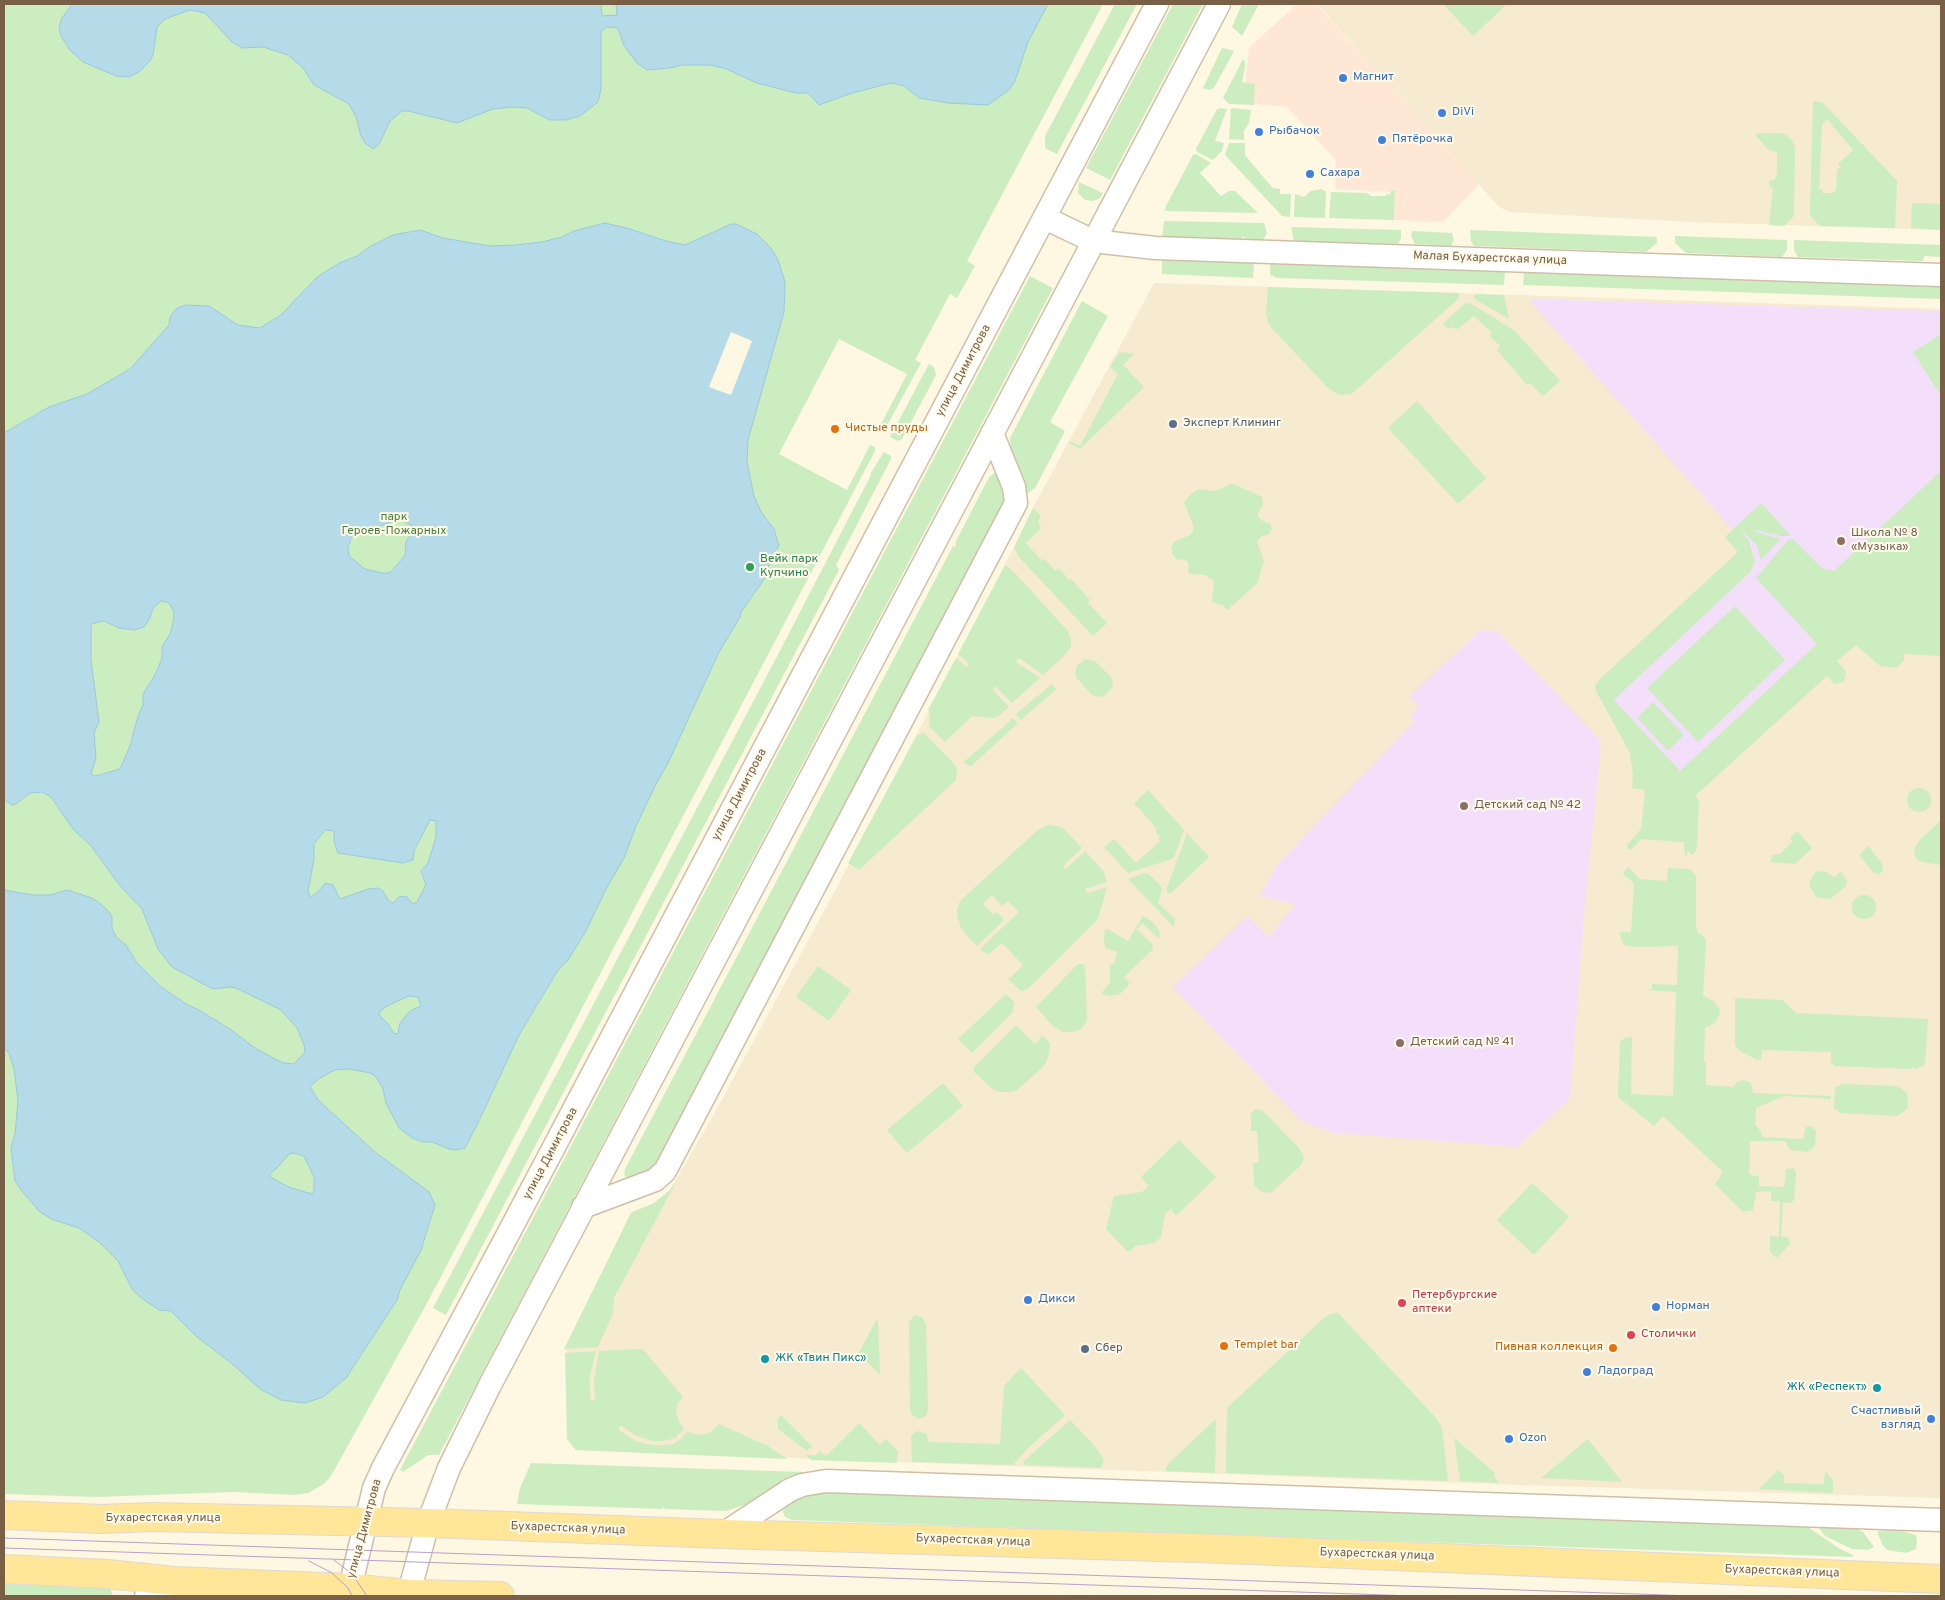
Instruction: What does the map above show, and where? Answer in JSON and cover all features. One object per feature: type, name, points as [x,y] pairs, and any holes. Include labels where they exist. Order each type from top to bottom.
[{"type":"main road","name":"Бухарестская улица","points":[[4,1515],[102,1519],[152,1518],[428,1523],[1226,1549],[1941,1579]]},
{"type":"main road","points":[[4,1569],[107,1574],[175,1581],[349,1592],[500,1596]]},
{"type":"street","name":"улица Димитрова","points":[[349,1592],[364,1522],[374,1488],[383,1468],[502,1247],[1157,4]]},
{"type":"street","points":[[408,1595],[428,1523],[449,1468],[478,1410],[583,1207],[1219,4]]},
{"type":"street","name":"Малая Бухарестская улица","points":[[1045,218],[1093,241],[1155,248],[1941,275]]},
{"type":"street","points":[[583,1207],[655,1180],[665,1171],[700,1105],[1016,503],[1014,487],[992,433]]},
{"type":"street","points":[[723,1534],[790,1490],[802,1485],[826,1482],[1941,1520]]},
{"type":"street","points":[[146,1596],[175,1581]]},
{"type":"shaded area","points":[[1297,4],[1316,4],[1479,184],[1443,222],[1394,220],[1395,192],[1335,189],[1336,160],[1287,107],[1243,103],[1249,48]]},
{"type":"shaded area","points":[[1317,4],[1941,4],[1941,230],[1692,222],[1510,212],[1499,207]]},
{"type":"shaded area","points":[[1154,283],[1941,309],[1941,1498],[1522,1485],[575,1450],[568,1438],[566,1349],[631,1212],[655,1203],[671,1189],[719,1105],[837,887],[1033,508]]},
{"type":"shaded area","name":"Школа № 8 «Музыка»","points":[[1532,299],[1941,311],[1941,554],[1683,780],[1605,695],[1755,555],[1532,304]]},
{"type":"shaded area","points":[[1481,630],[1497,631],[1598,738],[1601,748],[1584,915],[1570,1099],[1517,1147],[1333,1133],[1300,1120],[1173,987],[1248,916],[1269,937],[1296,904],[1260,896],[1278,864],[1414,722],[1411,715],[1419,706],[1410,696]]},
{"type":"green space","name":"парк Героев-Пожарных","points":[[4,4],[1103,4],[967,261],[975,266],[957,298],[950,294],[915,360],[921,363],[883,433],[878,430],[907,374],[839,339],[779,454],[847,490],[870,445],[875,447],[875,451],[426,1305],[331,1476],[324,1484],[308,1493],[294,1495],[234,1492],[96,1497],[4,1494]]},
{"type":"green space","points":[[1115,4],[1137,4],[1057,154],[1045,148],[1045,136]]},
{"type":"green space","points":[[1173,4],[1203,4],[1110,180],[1086,168]]},
{"type":"green space","points":[[1242,4],[1259,4],[1242,36],[1232,27]]},
{"type":"green space","points":[[1443,4],[1507,4],[1473,36]]},
{"type":"green space","points":[[1222,48],[1234,51],[1214,88],[1210,90],[1203,88]]},
{"type":"green space","points":[[1243,59],[1245,61],[1245,68],[1242,82],[1255,84],[1254,105],[1229,104],[1223,98]]},
{"type":"green space","points":[[1813,101],[1822,102],[1897,181],[1895,228],[1820,226],[1810,216]],"holes":[[[1827,119],[1853,150],[1838,164],[1841,167],[1837,170],[1836,190],[1832,193],[1822,193],[1822,189],[1819,189],[1822,125]]]},
{"type":"green space","points":[[1231,108],[1251,110],[1249,123],[1244,131],[1244,140],[1229,139]]},
{"type":"green space","points":[[1217,109],[1227,109],[1215,141],[1224,143],[1222,151],[1213,160],[1197,152],[1196,149]]},
{"type":"green space","points":[[1757,133],[1781,133],[1791,139],[1795,147],[1794,216],[1784,226],[1769,225],[1773,188],[1770,187],[1769,181],[1775,179],[1777,173],[1777,152],[1770,151],[1756,136]]},
{"type":"green space","points":[[1229,143],[1245,143],[1245,155],[1273,188],[1280,189],[1280,194],[1291,194],[1290,217],[1282,216],[1225,155]]},
{"type":"green space","points":[[1196,154],[1211,163],[1200,173],[1221,196],[1229,191],[1235,191],[1258,213],[1165,211],[1193,155]]},
{"type":"green space","points":[[1079,182],[1103,193],[1100,198],[1093,201],[1085,200],[1078,193]]},
{"type":"green space","points":[[1322,189],[1326,192],[1325,218],[1294,217],[1295,194],[1304,197],[1311,191]]},
{"type":"green space","points":[[1395,190],[1394,220],[1329,218],[1331,192],[1367,193],[1369,195],[1370,193],[1370,196],[1386,196]]},
{"type":"green space","points":[[1912,203],[1941,204],[1941,230],[1911,228]]},
{"type":"green space","points":[[1164,221],[1264,223],[1267,233],[1263,240],[1245,239],[1245,237],[1241,239],[1162,237]]},
{"type":"green space","points":[[1291,227],[1401,230],[1401,238],[1398,244],[1294,241]]},
{"type":"green space","points":[[1470,230],[1657,237],[1657,243],[1646,252],[1474,246],[1471,241]]},
{"type":"green space","points":[[1412,231],[1452,233],[1454,240],[1451,246],[1415,244],[1411,236]]},
{"type":"green space","points":[[1675,236],[1787,240],[1787,250],[1782,257],[1686,253],[1675,243]]},
{"type":"green space","points":[[1794,240],[1941,245],[1941,257],[1924,256],[1923,261],[1798,257],[1794,250]]},
{"type":"green space","points":[[1162,260],[1254,263],[1253,278],[1162,274]]},
{"type":"green space","points":[[1270,264],[1505,271],[1504,285],[1277,278],[1270,275]]},
{"type":"green space","points":[[1524,272],[1941,285],[1941,299],[1523,285]]},
{"type":"green space","points":[[1030,276],[1053,288],[439,1455],[428,1455],[403,1472],[400,1470]]},
{"type":"green space","points":[[1268,287],[1459,293],[1459,298],[1355,391],[1351,394],[1340,395],[1329,389],[1269,325],[1266,314]]},
{"type":"green space","points":[[1476,294],[1504,295],[1509,319],[1473,298]]},
{"type":"green space","points":[[1082,301],[1108,316],[1050,422],[1065,431],[1035,488],[1024,496],[1011,453],[1010,438]]},
{"type":"green space","points":[[1470,303],[1515,331],[1560,381],[1543,396],[1530,383],[1527,385],[1497,350],[1500,346],[1489,335],[1492,333],[1474,316],[1458,329],[1451,327],[1448,329],[1443,324],[1464,304]]},
{"type":"green space","points":[[1941,334],[1941,396],[1913,352]]},
{"type":"green space","points":[[1120,352],[1134,354],[1123,365],[1144,387],[1080,449],[1069,443],[1070,441],[1080,446],[1118,374],[1110,367]]},
{"type":"green space","points":[[929,364],[934,367],[936,375],[902,439],[898,441],[890,437]]},
{"type":"green space","points":[[1417,401],[1486,478],[1458,504],[1388,428]]},
{"type":"green space","points":[[884,452],[891,456],[891,459],[836,565],[839,570],[446,1315],[433,1308],[772,666],[870,474]]},
{"type":"green space","points":[[1941,471],[1941,656],[1904,654],[1904,660],[1897,668],[1880,666],[1856,645],[1837,661],[1845,670],[1846,675],[1843,682],[1834,684],[1827,676],[1695,796],[1699,801],[1697,847],[1694,854],[1691,855],[1690,852],[1687,852],[1687,855],[1685,855],[1684,842],[1641,839],[1631,850],[1628,848],[1627,845],[1641,829],[1645,790],[1632,788],[1633,774],[1630,753],[1596,691],[1595,686],[1599,680],[1738,552],[1725,537],[1761,503],[1791,536],[1782,536],[1756,530],[1756,532],[1781,539],[1761,560],[1756,544],[1743,532],[1749,541],[1755,562],[1750,572],[1614,700],[1680,771],[1817,644],[1756,578],[1788,540],[1793,539],[1823,569],[1834,571]]},
{"type":"green space","points":[[994,473],[999,474],[1006,499],[654,1168],[627,1179],[624,1175],[625,1169],[953,546],[955,547],[955,543],[989,477]]},
{"type":"green space","points":[[1231,483],[1262,497],[1263,504],[1257,515],[1261,520],[1270,524],[1272,528],[1269,534],[1261,537],[1257,542],[1264,561],[1257,584],[1227,610],[1222,605],[1212,602],[1214,581],[1205,575],[1189,574],[1188,562],[1182,559],[1177,560],[1171,548],[1174,542],[1190,535],[1193,531],[1193,524],[1184,503],[1190,495],[1199,489],[1213,491]]},
{"type":"green space","points":[[1033,508],[1041,516],[1038,521],[1041,528],[1026,543],[1042,561],[1045,559],[1055,571],[1059,568],[1069,580],[1071,579],[1090,600],[1088,603],[1107,623],[1093,636],[1019,557],[1014,548]]},
{"type":"green space","points":[[1005,565],[1014,572],[1067,630],[1071,639],[1071,646],[1066,654],[1043,675],[1019,658],[1016,662],[1040,678],[1012,703],[995,686],[993,690],[1009,707],[993,718],[972,716],[945,742],[929,726],[930,713],[928,710],[956,658],[967,667],[969,664],[958,654]]},
{"type":"green space","points":[[1735,606],[1785,660],[1698,742],[1647,688]]},
{"type":"green space","points":[[1085,659],[1095,661],[1111,677],[1113,682],[1111,689],[1106,695],[1099,697],[1092,695],[1077,678],[1075,674],[1077,666]]},
{"type":"green space","points":[[1052,684],[1056,689],[1021,720],[1016,714]]},
{"type":"green space","points":[[1653,702],[1684,735],[1668,751],[1637,718]]},
{"type":"green space","points":[[1013,718],[1018,723],[970,767],[964,762]]},
{"type":"green space","points":[[924,733],[957,767],[956,780],[859,870],[848,863],[917,735]]},
{"type":"green space","points":[[1919,788],[1924,789],[1930,795],[1930,805],[1924,811],[1919,812],[1914,811],[1908,805],[1907,800],[1908,795],[1914,789]]},
{"type":"green space","points":[[1148,790],[1184,830],[1172,859],[1128,873],[1104,847],[1114,839],[1136,863],[1160,841],[1158,839],[1160,837],[1155,831],[1157,829],[1134,803]]},
{"type":"green space","points":[[1941,820],[1941,865],[1922,862],[1916,859],[1914,849],[1919,841]]},
{"type":"green space","points":[[1049,825],[1062,827],[1082,848],[1063,866],[1066,869],[1085,851],[1104,872],[1107,882],[1085,889],[1087,893],[1107,887],[1098,919],[1028,989],[1021,991],[1008,979],[1023,965],[1002,943],[989,954],[984,953],[980,949],[1019,912],[1008,901],[1002,906],[992,895],[983,904],[993,915],[997,912],[1004,920],[977,946],[962,930],[957,910],[960,901],[1038,830]]},
{"type":"green space","points":[[1797,831],[1812,848],[1795,864],[1770,862],[1773,855],[1780,854],[1793,841],[1790,838]]},
{"type":"green space","points":[[1187,833],[1209,857],[1170,894],[1166,891]]},
{"type":"green space","points":[[1868,846],[1882,864],[1883,871],[1878,875],[1873,872],[1859,855]]},
{"type":"green space","points":[[1629,867],[1639,879],[1667,881],[1668,868],[1690,869],[1696,876],[1696,928],[1698,933],[1706,940],[1703,996],[1714,1001],[1720,1013],[1715,1023],[1705,1028],[1704,1061],[1706,1062],[1706,1085],[1733,1087],[1737,1082],[1743,1080],[1751,1083],[1753,1093],[1831,1096],[1831,1099],[1784,1096],[1756,1108],[1755,1124],[1762,1137],[1803,1139],[1806,1127],[1811,1126],[1816,1131],[1815,1145],[1807,1152],[1790,1150],[1785,1141],[1750,1141],[1749,1175],[1759,1176],[1759,1186],[1784,1187],[1786,1169],[1793,1168],[1796,1172],[1794,1200],[1791,1203],[1783,1202],[1781,1236],[1789,1238],[1790,1244],[1778,1257],[1775,1257],[1770,1251],[1770,1236],[1779,1237],[1780,1201],[1771,1201],[1771,1191],[1756,1192],[1753,1210],[1743,1212],[1715,1184],[1723,1172],[1663,1116],[1654,1126],[1618,1097],[1620,1042],[1625,1038],[1632,1037],[1631,1094],[1673,1096],[1676,992],[1646,990],[1652,989],[1652,984],[1677,985],[1678,946],[1638,947],[1626,946],[1623,943],[1619,932],[1631,932],[1634,883],[1623,874]]},
{"type":"green space","points":[[1824,871],[1834,877],[1841,871],[1847,881],[1846,886],[1830,899],[1816,897],[1809,886],[1816,872]]},
{"type":"green space","points":[[1144,873],[1149,874],[1161,886],[1162,890],[1158,903],[1175,919],[1174,927],[1128,879]]},
{"type":"green space","points":[[1864,895],[1869,896],[1875,902],[1875,912],[1869,918],[1864,919],[1859,918],[1853,912],[1852,907],[1853,902],[1859,896]]},
{"type":"green space","points":[[1143,916],[1152,921],[1159,930],[1160,937],[1158,938],[1142,923],[1137,929],[1152,944],[1153,949],[1124,977],[1129,982],[1128,986],[1120,994],[1110,996],[1101,994],[1110,982],[1110,965],[1114,964],[1117,952],[1105,948],[1105,930],[1108,929],[1128,941]]},
{"type":"green space","points":[[1078,964],[1085,966],[1087,1020],[1081,1029],[1063,1032],[1054,1027],[1036,1007]]},
{"type":"green space","points":[[818,966],[851,990],[829,1021],[796,997]]},
{"type":"green space","points":[[1006,994],[1014,1002],[1013,1012],[972,1053],[958,1039]]},
{"type":"green space","points":[[1735,998],[1782,1000],[1796,1013],[1928,1019],[1925,1062],[1923,1066],[1914,1069],[1914,1067],[1911,1067],[1911,1069],[1835,1066],[1831,1062],[1831,1052],[1762,1050],[1761,1059],[1757,1060],[1740,1051],[1735,1045]]},
{"type":"green space","points":[[1016,1025],[1035,1044],[1043,1035],[1050,1044],[1049,1055],[1044,1066],[1017,1090],[1000,1092],[994,1090],[974,1072],[974,1067]]},
{"type":"green space","points":[[943,1083],[963,1106],[907,1153],[887,1130]]},
{"type":"green space","points":[[1842,1084],[1897,1086],[1907,1093],[1907,1109],[1897,1116],[1841,1113],[1834,1108],[1835,1088]]},
{"type":"green space","points":[[1255,1109],[1262,1110],[1299,1148],[1304,1157],[1302,1164],[1272,1192],[1268,1193],[1260,1191],[1254,1185],[1253,1163],[1259,1162],[1257,1131],[1251,1131],[1251,1114]]},
{"type":"green space","points":[[1179,1140],[1216,1177],[1176,1216],[1171,1209],[1165,1214],[1161,1237],[1154,1243],[1135,1246],[1131,1251],[1127,1251],[1106,1229],[1114,1196],[1142,1192],[1149,1186],[1141,1177]]},
{"type":"green space","points":[[674,1183],[614,1298],[613,1313],[598,1347],[564,1349],[631,1213],[654,1203],[670,1190]]},
{"type":"green space","points":[[1532,1183],[1569,1217],[1534,1255],[1497,1220]]},
{"type":"green space","points":[[1338,1313],[1436,1418],[1442,1427],[1448,1481],[1226,1473],[1228,1407],[1325,1317]]},
{"type":"green space","points":[[915,1315],[922,1317],[926,1324],[928,1410],[926,1416],[919,1419],[913,1416],[910,1410],[909,1322]]},
{"type":"green space","points":[[876,1320],[878,1321],[880,1375],[859,1353]]},
{"type":"green space","points":[[643,1349],[683,1397],[678,1403],[676,1412],[679,1422],[684,1429],[675,1438],[663,1441],[652,1441],[633,1434],[620,1425],[619,1430],[636,1441],[660,1445],[673,1444],[680,1440],[687,1432],[701,1435],[711,1432],[719,1424],[768,1446],[787,1459],[576,1450],[567,1439],[565,1353],[596,1351],[589,1380],[591,1401],[595,1400],[594,1379],[599,1351]]},
{"type":"green space","points":[[1021,1368],[1065,1415],[1027,1449],[1013,1465],[912,1462],[911,1437],[918,1431],[927,1434],[928,1442],[1000,1444],[1004,1386]]},
{"type":"green space","points":[[781,1415],[812,1446],[807,1451],[778,1429],[778,1418]]},
{"type":"green space","points":[[1216,1419],[1215,1473],[1165,1471],[1168,1464]]},
{"type":"green space","points":[[1070,1420],[1102,1456],[1104,1461],[1101,1468],[1023,1465],[1024,1461]]},
{"type":"green space","points":[[859,1423],[880,1445],[886,1439],[898,1451],[897,1463],[811,1460],[805,1455],[816,1455],[820,1451],[826,1456]]},
{"type":"green space","points":[[1454,1438],[1495,1473],[1494,1476],[1499,1483],[1460,1481]]},
{"type":"green space","points":[[1588,1439],[1622,1482],[1541,1478]]},
{"type":"green space","points":[[531,1463],[803,1472],[802,1476],[747,1504],[726,1511],[665,1509],[664,1507],[662,1509],[517,1504],[520,1488]]},
{"type":"green space","points":[[1778,1470],[1784,1475],[1784,1483],[1824,1484],[1825,1471],[1833,1480],[1833,1493],[1759,1489]]},
{"type":"green space","points":[[809,1492],[1805,1525],[1840,1549],[1853,1555],[1853,1557],[792,1520],[785,1517],[784,1506]]},
{"type":"green space","points":[[1818,1527],[1854,1528],[1863,1532],[1874,1547],[1868,1550],[1852,1549],[1825,1536]]},
{"type":"green space","points":[[1899,1530],[1916,1535],[1916,1549],[1906,1553],[1888,1550],[1883,1546],[1878,1534],[1879,1531]]},
{"type":"green space","points":[[4,1584],[107,1588],[111,1590],[112,1594],[111,1596],[4,1596]]},
{"type":"water","points":[[72,4],[601,4],[602,16],[617,15],[616,4],[1048,4],[1028,42],[1015,81],[1009,90],[988,105],[948,103],[919,98],[904,86],[891,83],[852,93],[819,105],[808,93],[796,93],[757,83],[724,68],[709,65],[683,65],[647,70],[637,63],[624,46],[618,28],[607,27],[601,31],[601,89],[598,102],[580,116],[566,120],[550,120],[527,108],[512,107],[493,109],[457,123],[402,111],[390,121],[379,144],[373,149],[365,143],[361,136],[356,117],[349,104],[314,85],[303,68],[288,55],[263,47],[242,48],[232,42],[205,13],[190,10],[165,19],[157,27],[153,55],[150,61],[139,72],[129,77],[116,76],[83,62],[70,50],[59,30],[62,18]]},
{"type":"water","points":[[605,223],[685,245],[731,224],[736,224],[757,234],[771,248],[778,260],[785,282],[784,312],[748,440],[747,462],[754,496],[761,512],[774,529],[779,546],[772,555],[765,578],[741,612],[740,617],[719,652],[668,763],[636,826],[624,858],[606,889],[586,931],[568,960],[558,970],[519,1035],[465,1148],[449,1149],[432,1142],[423,1142],[412,1138],[399,1128],[386,1103],[383,1089],[377,1078],[371,1073],[348,1069],[335,1070],[310,1086],[318,1100],[375,1152],[429,1192],[435,1205],[421,1250],[400,1290],[397,1300],[346,1378],[323,1397],[305,1403],[281,1400],[260,1389],[230,1362],[197,1337],[171,1311],[159,1310],[140,1297],[132,1289],[118,1261],[99,1242],[79,1228],[51,1219],[39,1211],[15,1181],[11,1148],[15,1134],[18,1101],[14,1069],[9,1053],[5,1049],[4,1035],[4,890],[33,895],[50,895],[67,890],[92,898],[110,913],[112,928],[116,937],[126,945],[137,963],[160,986],[273,1058],[284,1063],[294,1064],[305,1052],[297,1028],[281,1010],[236,988],[213,989],[172,967],[158,949],[142,909],[121,887],[91,846],[73,829],[51,797],[42,792],[30,793],[12,805],[4,800],[4,433],[49,407],[87,394],[130,369],[169,325],[170,317],[176,309],[185,305],[209,306],[238,325],[260,328],[281,315],[317,277],[339,263],[357,256],[369,247],[393,235],[420,230],[443,238],[490,246],[542,242],[562,237],[574,231]],"holes":[[[400,519],[412,526],[413,530],[406,542],[405,555],[392,571],[382,573],[365,569],[349,556],[348,548],[351,538]],[[161,601],[169,603],[174,612],[170,634],[162,647],[162,658],[156,673],[143,694],[143,705],[130,746],[120,769],[95,776],[91,774],[96,758],[94,733],[99,722],[91,660],[91,624],[104,621],[119,628],[135,630],[144,627],[150,618],[153,608]],[[430,820],[436,821],[436,837],[428,863],[421,871],[426,885],[417,902],[413,904],[406,896],[399,897],[393,903],[378,888],[368,889],[340,899],[333,885],[325,883],[311,897],[309,894],[314,844],[325,830],[334,831],[334,841],[338,853],[403,863],[413,860],[414,851]],[[409,996],[418,997],[421,1006],[410,1011],[400,1023],[398,1033],[394,1034],[379,1015],[380,1011]],[[294,1153],[304,1156],[314,1177],[314,1190],[312,1194],[291,1188],[270,1177],[270,1174],[289,1154]]]},
{"type":"pier","points":[[731,332],[752,341],[731,395],[709,387]]},
{"type":"tram line","points":[[4,1538],[1694,1596]]},
{"type":"tram line","points":[[4,1548],[1415,1596]]},
{"type":"tram line","points":[[334,1560],[352,1574],[367,1596]]},
{"type":"tram line","points":[[309,1561],[332,1573],[348,1588],[352,1596]]},
{"type":"place","name":"Магнит","points":[[1343,78]]},
{"type":"place","name":"DiVi","points":[[1442,113]]},
{"type":"place","name":"Рыбачок","points":[[1259,132]]},
{"type":"place","name":"Пятёрочка","points":[[1382,140]]},
{"type":"place","name":"Сахара","points":[[1310,174]]},
{"type":"place","name":"Эксперт Клининг","points":[[1173,424]]},
{"type":"place","name":"Чистые пруды","points":[[835,429]]},
{"type":"place","name":"Школа № 8 «Музыка»","points":[[1841,541]]},
{"type":"place","name":"Вейк парк Купчино","points":[[750,567]]},
{"type":"place","name":"Детский сад № 42","points":[[1464,806]]},
{"type":"place","name":"Детский сад № 41","points":[[1400,1043]]},
{"type":"place","name":"Дикси","points":[[1028,1300]]},
{"type":"place","name":"Петербургские аптеки","points":[[1402,1303]]},
{"type":"place","name":"Норман","points":[[1656,1307]]},
{"type":"place","name":"Столички","points":[[1631,1335]]},
{"type":"place","name":"Templet bar","points":[[1224,1346]]},
{"type":"place","name":"Пивная коллекция","points":[[1613,1348]]},
{"type":"place","name":"Сбер","points":[[1085,1349]]},
{"type":"place","name":"ЖК «Твин Пикс»","points":[[765,1359]]},
{"type":"place","name":"Ладоград","points":[[1587,1372]]},
{"type":"place","name":"ЖК «Респект»","points":[[1877,1388]]},
{"type":"place","name":"Счастливый взгляд","points":[[1931,1419]]},
{"type":"place","name":"Ozon","points":[[1509,1439]]}]
